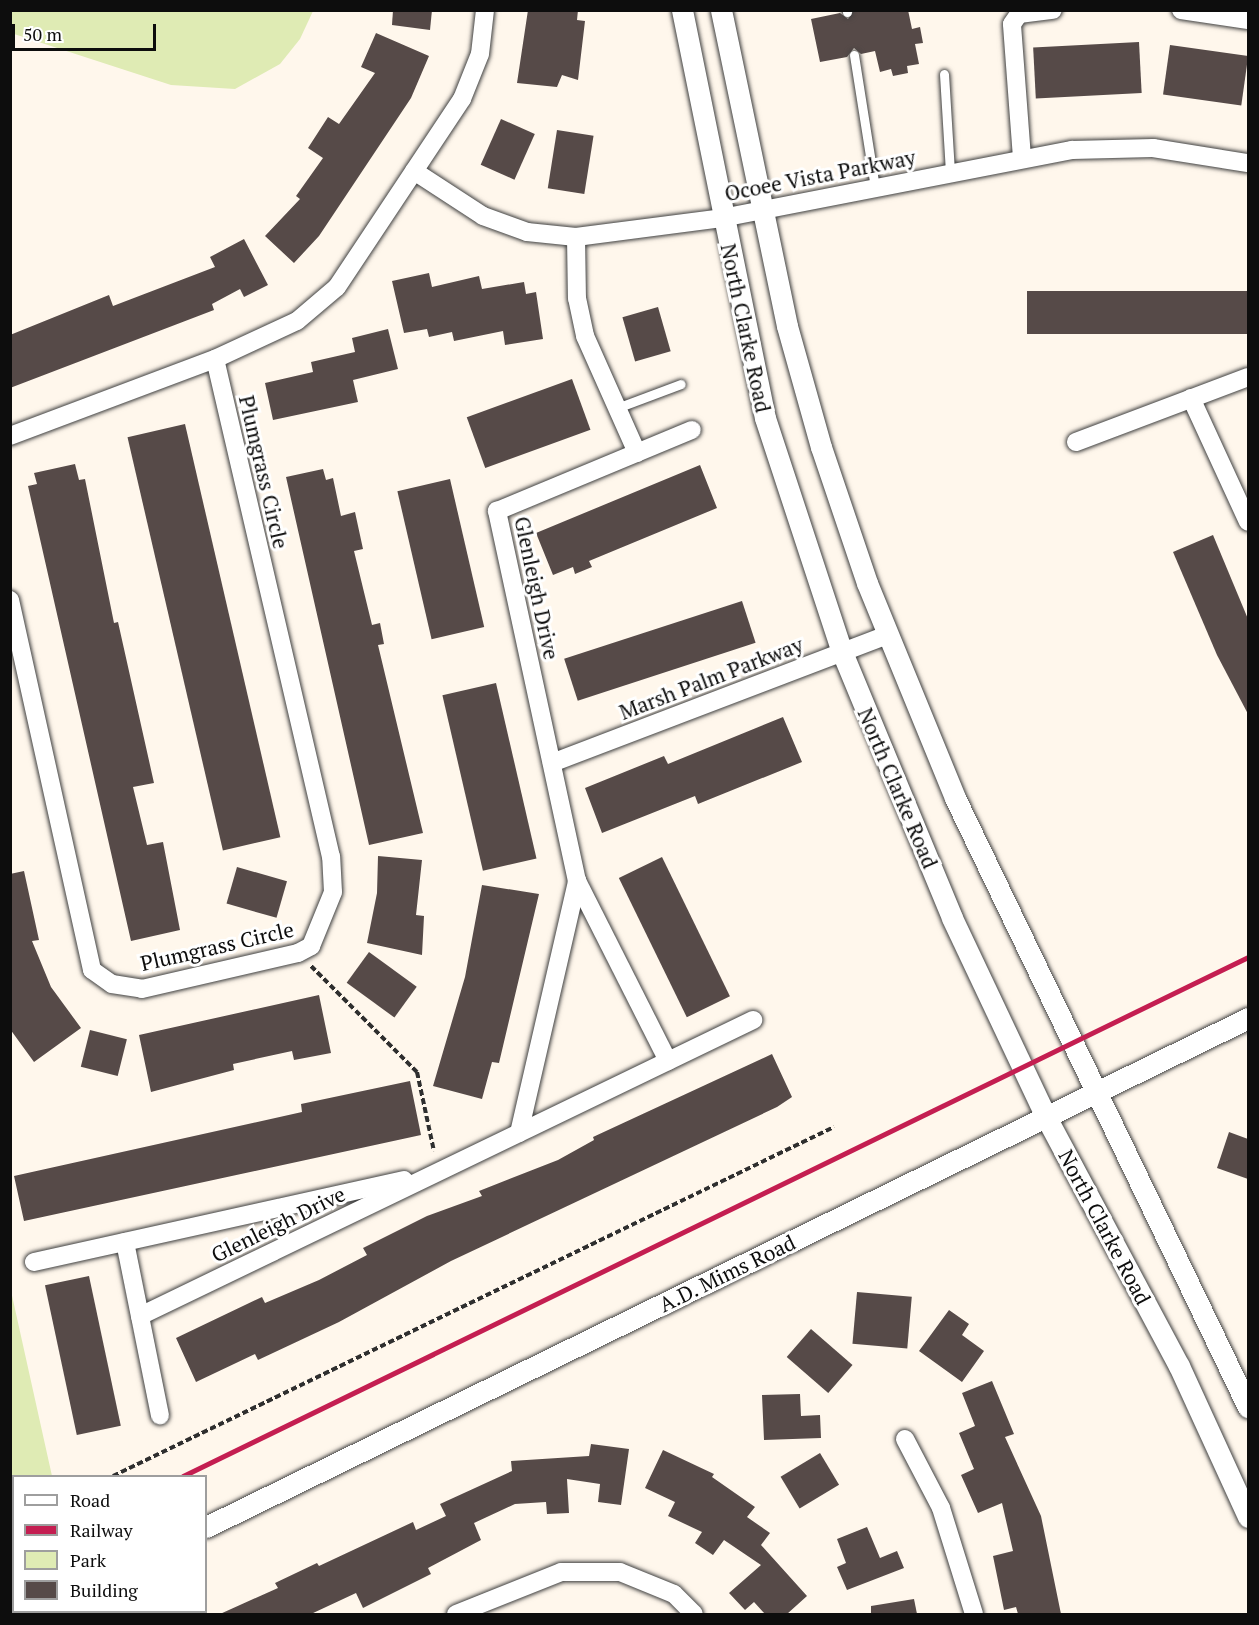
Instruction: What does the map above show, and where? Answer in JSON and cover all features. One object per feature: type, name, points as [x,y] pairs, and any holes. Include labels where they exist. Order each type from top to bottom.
[{"type":"street","points":[[10,436],[215,359],[297,321],[337,287],[462,99],[480,54],[485,10]]},
{"type":"street","name":"North Clarke Road","points":[[682,10],[722,218],[765,417],[842,652],[952,918],[1046,1117],[1179,1366],[1248,1517]]},
{"type":"street","name":"North Clarke Road","points":[[721,10],[760,211],[821,447],[887,635],[955,798],[1098,1091],[1248,1407]]},
{"type":"street","points":[[1022,158],[1012,24],[1019,14],[1053,10]]},
{"type":"street","points":[[1181,10],[1248,20]]},
{"type":"street","name":"Ocoee Vista Parkway","points":[[414,171],[483,216],[526,232],[576,237],[722,218],[1072,150],[1153,148],[1248,163]]},
{"type":"street","points":[[576,237],[577,298],[585,336],[637,453]]},
{"type":"street","name":"Plumgrass Circle","points":[[10,600],[92,970],[112,984],[142,989],[298,953],[311,946],[333,892],[331,857],[215,359]]},
{"type":"street","points":[[1076,442],[1248,377]]},
{"type":"street","points":[[1191,398],[1248,522]]},
{"type":"street","name":"Glenleigh Drive","points":[[668,1061],[578,881],[497,511],[692,430]]},
{"type":"street","name":"Marsh Palm Parkway","points":[[552,763],[887,635]]},
{"type":"street","name":"Glenleigh Drive","points":[[519,1133],[578,881]]},
{"type":"street","name":"A.D. Mims Road","points":[[207,1527],[1248,1018]]},
{"type":"street","name":"Glenleigh Drive","points":[[140,1316],[753,1020]]},
{"type":"street","name":"Glenleigh Drive","points":[[34,1262],[435,1173]]},
{"type":"street","points":[[125,1242],[159,1415]]},
{"type":"street","points":[[905,1439],[941,1508],[974,1614]]},
{"type":"street","points":[[456,1614],[561,1572],[620,1572],[674,1594],[694,1614]]},
{"type":"lane","points":[[854,56],[875,188]]},
{"type":"lane","points":[[944,74],[950,172]]},
{"type":"lane","points":[[617,408],[681,384]]},
{"type":"path","points":[[298,953],[417,1072],[434,1151]]},
{"type":"path","points":[[115,1475],[834,1127]]},
{"type":"green space","points":[[10,11],[313,11],[300,39],[280,64],[235,89],[171,85],[11,33]]},
{"type":"green space","points":[[11,1291],[52,1475],[12,1475],[11,1527]]},
{"type":"building","points":[[393,10],[432,10],[430,30],[392,25]]},
{"type":"building","points":[[528,10],[578,10],[577,20],[585,21],[578,80],[562,75],[557,87],[517,83]]},
{"type":"building","points":[[854,10],[908,10],[912,29],[920,27],[923,43],[915,44],[919,64],[907,66],[908,73],[893,76],[891,69],[880,72],[875,51],[861,54],[854,48],[847,57],[820,62],[811,19],[840,13],[848,19]]},
{"type":"building","points":[[376,33],[429,56],[411,98],[319,236],[294,263],[265,236],[300,199],[296,196],[323,158],[308,148],[328,117],[339,124],[375,73],[361,67]]},
{"type":"building","points":[[1139,42],[1142,93],[1036,98],[1033,48]]},
{"type":"building","points":[[1170,45],[1248,56],[1241,106],[1163,95]]},
{"type":"building","points":[[501,119],[535,134],[514,180],[481,165]]},
{"type":"building","points":[[557,130],[594,136],[584,194],[548,188]]},
{"type":"building","points":[[244,239],[268,285],[244,297],[240,289],[212,304],[214,310],[10,388],[10,335],[109,295],[113,306],[215,267],[210,257]]},
{"type":"building","points":[[429,273],[432,287],[479,276],[482,289],[524,282],[526,294],[536,292],[543,339],[505,345],[503,331],[454,341],[452,332],[429,337],[427,329],[404,333],[392,281]]},
{"type":"building","points":[[1027,291],[1248,291],[1248,334],[1027,334]]},
{"type":"building","points":[[658,307],[671,351],[635,361],[622,317]]},
{"type":"building","points":[[388,329],[398,369],[353,380],[358,402],[273,420],[265,383],[313,372],[311,362],[355,352],[352,338]]},
{"type":"building","points":[[572,379],[590,430],[485,468],[467,417]]},
{"type":"building","points":[[185,424],[280,837],[223,850],[128,437]]},
{"type":"building","points":[[75,464],[79,480],[85,479],[114,623],[118,622],[154,783],[133,787],[147,845],[163,842],[180,930],[131,941],[28,486],[37,484],[34,473]]},
{"type":"building","points":[[700,465],[717,508],[589,561],[592,567],[575,574],[573,567],[553,575],[536,533]]},
{"type":"building","points":[[323,469],[326,480],[333,478],[341,516],[355,512],[363,549],[354,551],[372,625],[380,623],[384,644],[378,645],[423,833],[369,845],[286,477]]},
{"type":"building","points":[[450,479],[484,627],[432,639],[397,491]]},
{"type":"building","points":[[1213,535],[1248,619],[1248,714],[1217,655],[1173,552]]},
{"type":"building","points":[[742,601],[756,643],[578,701],[564,659]]},
{"type":"building","points":[[496,683],[536,858],[483,871],[442,695]]},
{"type":"building","points":[[783,717],[802,762],[698,804],[695,796],[602,833],[585,788],[664,756],[668,764]]},
{"type":"building","points":[[378,856],[422,860],[416,915],[424,916],[422,955],[367,943],[377,893]]},
{"type":"building","points":[[662,857],[730,996],[687,1017],[619,878]]},
{"type":"building","points":[[237,867],[287,881],[277,918],[227,904]]},
{"type":"building","points":[[24,871],[39,940],[32,941],[51,987],[81,1028],[34,1062],[10,1029],[10,874]]},
{"type":"building","points":[[482,885],[539,894],[499,1063],[492,1062],[482,1099],[433,1086],[465,977]]},
{"type":"building","points":[[369,952],[417,987],[394,1017],[347,983]]},
{"type":"building","points":[[319,995],[331,1053],[294,1060],[292,1051],[233,1064],[234,1070],[151,1092],[139,1035]]},
{"type":"building","points":[[90,1030],[127,1039],[118,1076],[81,1067]]},
{"type":"building","points":[[772,1054],[792,1097],[777,1107],[451,1261],[339,1322],[258,1360],[255,1354],[196,1382],[176,1338],[262,1297],[265,1303],[319,1280],[367,1255],[363,1248],[427,1216],[482,1196],[479,1191],[558,1160],[594,1140],[593,1137]]},
{"type":"building","points":[[410,1081],[421,1135],[24,1221],[14,1176],[302,1112],[301,1104]]},
{"type":"building","points":[[1229,1132],[1248,1139],[1248,1179],[1217,1168]]},
{"type":"building","points":[[89,1276],[121,1426],[77,1435],[45,1285]]},
{"type":"building","points":[[857,1292],[912,1297],[907,1349],[852,1344]]},
{"type":"building","points":[[949,1310],[969,1324],[962,1335],[984,1351],[962,1382],[919,1351]]},
{"type":"building","points":[[811,1329],[853,1365],[828,1393],[787,1357]]},
{"type":"building","points":[[992,1381],[1014,1434],[1005,1437],[1041,1516],[1061,1614],[1018,1614],[1016,1607],[1004,1610],[993,1556],[1013,1551],[1002,1503],[978,1513],[961,1475],[974,1469],[959,1433],[975,1426],[962,1393]]},
{"type":"building","points":[[800,1394],[801,1416],[820,1415],[821,1438],[764,1440],[762,1395]]},
{"type":"building","points":[[591,1444],[629,1449],[621,1505],[598,1502],[600,1484],[567,1479],[569,1513],[547,1514],[546,1502],[515,1504],[474,1523],[481,1540],[428,1568],[431,1574],[363,1608],[356,1593],[311,1614],[220,1614],[278,1588],[275,1583],[317,1563],[319,1566],[413,1522],[416,1530],[446,1516],[440,1504],[512,1471],[511,1461],[589,1456]]},
{"type":"building","points":[[663,1450],[714,1474],[712,1477],[755,1507],[747,1517],[770,1533],[761,1545],[807,1596],[787,1614],[765,1614],[754,1602],[745,1610],[729,1593],[761,1565],[724,1540],[713,1555],[695,1543],[702,1532],[668,1516],[675,1502],[645,1488]]},
{"type":"building","points":[[820,1453],[839,1485],[800,1508],[781,1477]]},
{"type":"building","points":[[867,1527],[880,1558],[897,1551],[904,1568],[847,1590],[837,1567],[846,1563],[837,1539]]},
{"type":"building","points":[[914,1599],[917,1614],[871,1614],[871,1606]]},
{"type":"railway","points":[[185,1475],[1248,957]]}]
